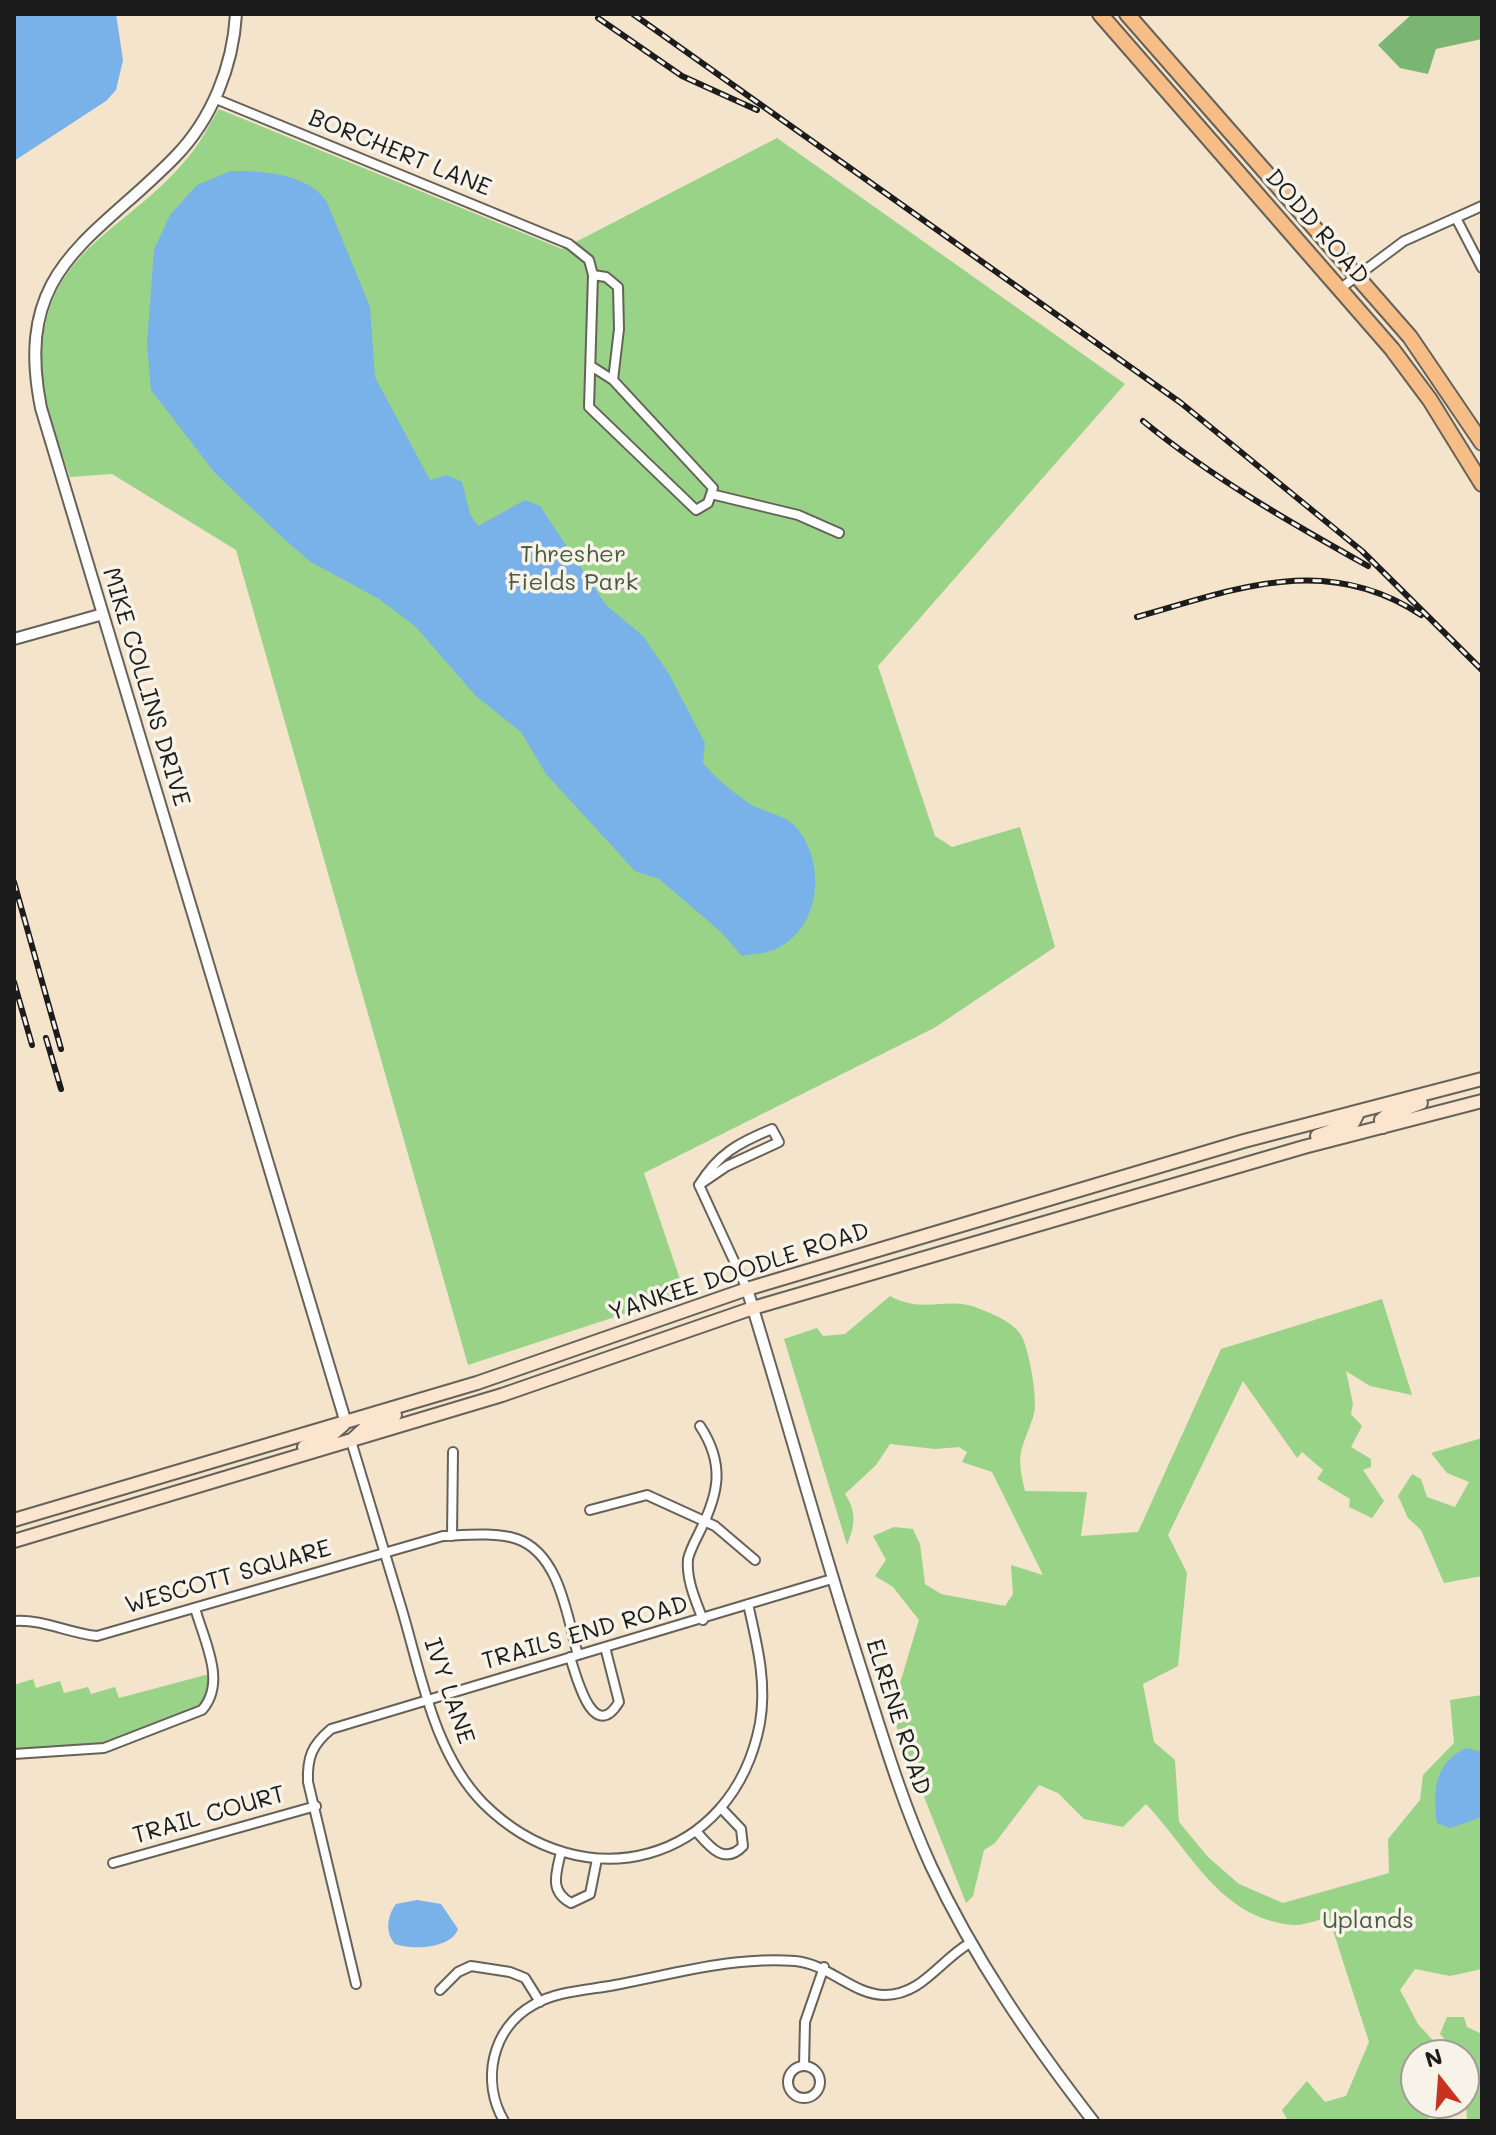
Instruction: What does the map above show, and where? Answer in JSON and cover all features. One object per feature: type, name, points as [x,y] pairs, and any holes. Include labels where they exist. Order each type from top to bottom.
[{"type":"main road","name":"DODD ROAD","points":[[1100,14],[1341,288],[1430,400],[1482,484]]},
{"type":"main road","name":"DODD ROAD","points":[[1127,14],[1358,275],[1418,349],[1482,443]]},
{"type":"main road","name":"YANKEE DOODLE ROAD","points":[[14,1520],[477,1383],[747,1289],[1244,1141],[1482,1079]]},
{"type":"main road","points":[[1383,1127],[1381,1120],[1390,1113],[1482,1086]]},
{"type":"main road","name":"YANKEE DOODLE ROAD","points":[[14,1541],[517,1390],[753,1308],[1196,1177],[1482,1101]]},
{"type":"main road","points":[[1196,1177],[1199,1170],[1345,1127],[1357,1120],[1359,1111]]},
{"type":"main road","points":[[351,1441],[365,1428],[477,1383]]},
{"type":"main road","points":[[175,1493],[212,1475],[327,1439],[346,1423]]},
{"type":"street","name":"MIKE COLLINS DRIVE","points":[[236,14],[234,42],[216,99],[177,155],[78,246],[48,292],[38,320],[35,377],[41,408],[346,1423]]},
{"type":"street","name":"BORCHERT LANE","points":[[216,99],[569,244],[589,260],[593,275]]},
{"type":"street","points":[[1341,288],[1404,241],[1482,206]]},
{"type":"street","points":[[1456,218],[1482,268]]},
{"type":"street","points":[[591,366],[613,380],[713,488],[708,503],[696,510],[589,407],[593,275],[606,277],[618,287],[619,329],[613,380]]},
{"type":"street","points":[[711,494],[798,515],[839,533]]},
{"type":"street","points":[[14,639],[103,614]]},
{"type":"street","points":[[772,1129],[779,1142],[727,1166],[699,1185],[713,1161],[745,1140],[772,1129]]},
{"type":"street","points":[[699,1185],[747,1289]]},
{"type":"street","name":"ELRENE ROAD","points":[[747,1289],[832,1579],[901,1794],[931,1866],[970,1943],[1039,2051],[1093,2121]]},
{"type":"street","points":[[700,1426],[710,1442],[718,1467],[718,1489],[688,1558],[689,1579],[703,1620]]},
{"type":"street","name":"IVY LANE","points":[[351,1441],[428,1699],[449,1757],[483,1803],[527,1837],[561,1852],[616,1860],[651,1854],[682,1841],[721,1808],[741,1778],[760,1721],[762,1665],[748,1604]]},
{"type":"street","points":[[452,1536],[453,1452]]},
{"type":"street","points":[[590,1510],[647,1495],[705,1521],[736,1541],[755,1560]]},
{"type":"street","name":"WESCOTT SQUARE","points":[[14,1621],[38,1621],[76,1634],[97,1636],[385,1552],[452,1536],[517,1539],[542,1555],[558,1587],[585,1703],[591,1711],[603,1714],[614,1710],[619,1702],[605,1647]]},
{"type":"street","name":"TRAILS END ROAD","points":[[356,1984],[307,1762],[315,1743],[331,1729],[832,1579]]},
{"type":"street","points":[[14,1754],[104,1748],[202,1710],[213,1698],[216,1683],[195,1608]]},
{"type":"street","name":"TRAIL COURT","points":[[113,1863],[316,1806]]},
{"type":"street","points":[[696,1831],[718,1853],[727,1856],[736,1853],[743,1846],[741,1829],[721,1808]]},
{"type":"street","points":[[561,1852],[554,1886],[560,1897],[571,1903],[590,1894],[597,1859]]},
{"type":"street","points":[[504,2121],[495,2105],[491,2086],[497,2048],[518,2017],[540,2002],[557,1996],[718,1965],[795,1961],[824,1967],[869,1993],[909,1992],[926,1981],[949,1955],[970,1943]]},
{"type":"street","points":[[440,1990],[458,1972],[471,1966],[510,1972],[525,1978],[540,2002]]},
{"type":"street","points":[[804,2066],[805,2022],[824,1967]]},
{"type":"green space","points":[[1412,14],[1482,14],[1482,39],[1436,49],[1428,74],[1400,68],[1378,45]]},
{"type":"green space","name":"Thresher Fields Park","points":[[219,109],[562,249],[777,138],[1125,384],[878,666],[935,836],[952,847],[1020,827],[1055,947],[934,1028],[644,1173],[685,1294],[468,1365],[236,550],[112,474],[70,477],[47,406],[43,382],[43,337],[52,301],[68,272],[90,248],[168,180],[197,146]]},
{"type":"green space","name":"Uplands","points":[[890,1296],[915,1304],[968,1305],[1008,1322],[1021,1335],[1027,1351],[1035,1398],[1034,1414],[1020,1458],[1025,1491],[1087,1492],[1081,1536],[1138,1532],[1221,1349],[1382,1299],[1412,1395],[1370,1386],[1346,1371],[1353,1404],[1351,1414],[1362,1426],[1351,1447],[1371,1459],[1371,1467],[1363,1470],[1384,1501],[1372,1518],[1349,1507],[1350,1499],[1317,1479],[1323,1470],[1302,1452],[1297,1458],[1243,1381],[1168,1535],[1187,1573],[1178,1666],[1143,1684],[1154,1742],[1175,1760],[1179,1822],[1208,1857],[1239,1884],[1283,1903],[1389,1873],[1388,1839],[1420,1800],[1423,1775],[1454,1743],[1450,1700],[1482,1695],[1482,1969],[1450,1976],[1415,1969],[1400,1990],[1418,2024],[1432,2039],[1400,2039],[1400,2119],[1428,2121],[1288,2121],[1282,2110],[1307,2081],[1325,2102],[1346,2096],[1369,2042],[1329,1918],[1293,1925],[1267,1920],[1245,1910],[1209,1880],[1146,1804],[1123,1827],[1084,1819],[1058,1793],[1039,1785],[995,1843],[984,1850],[973,1896],[966,1903],[891,1713],[919,1620],[893,1587],[875,1576],[886,1560],[873,1536],[894,1527],[913,1529],[920,1544],[925,1584],[941,1594],[1005,1606],[1013,1594],[1011,1565],[1043,1575],[992,1472],[962,1462],[967,1452],[959,1447],[935,1449],[890,1444],[876,1465],[845,1494],[854,1519],[847,1545],[784,1339],[817,1328],[823,1336],[845,1334]]},
{"type":"green space","points":[[1482,1438],[1482,1576],[1444,1583],[1421,1530],[1408,1518],[1398,1496],[1412,1474],[1421,1479],[1427,1497],[1455,1507],[1469,1482],[1447,1473],[1431,1453]]},
{"type":"green space","points":[[213,1673],[202,1710],[104,1748],[14,1754],[14,1685],[33,1679],[36,1688],[60,1681],[64,1693],[88,1687],[91,1694],[115,1687],[119,1698]]},
{"type":"green space","points":[[1447,2017],[1464,2017],[1467,2027],[1482,2034],[1482,2121],[1467,2119],[1480,2119],[1480,2039],[1445,2039],[1440,2034]]},
{"type":"water","points":[[14,14],[116,14],[123,60],[116,90],[106,101],[14,161]]},
{"type":"water","points":[[231,171],[271,173],[297,179],[318,192],[327,202],[370,307],[375,377],[430,480],[447,475],[462,482],[470,514],[478,526],[525,500],[540,506],[606,605],[643,636],[669,674],[705,743],[703,763],[750,804],[794,825],[811,855],[815,891],[804,924],[793,938],[774,950],[742,956],[720,931],[659,879],[635,871],[546,774],[521,732],[476,696],[415,626],[379,599],[311,562],[283,538],[215,473],[151,390],[147,343],[154,250],[170,215],[197,185]]},
{"type":"water","points":[[1466,1748],[1482,1752],[1482,1817],[1450,1828],[1437,1823],[1435,1800],[1438,1779],[1447,1762]]},
{"type":"water","points":[[417,1900],[441,1904],[458,1929],[454,1936],[430,1946],[395,1944],[389,1929],[393,1909],[396,1904]]},
{"type":"railway","points":[[633,14],[1181,403],[1362,551],[1482,670]]},
{"type":"railway","points":[[598,18],[682,76],[757,110]]},
{"type":"railway","points":[[1143,421],[1224,480],[1368,566]]},
{"type":"railway","points":[[1137,617],[1245,587],[1315,581],[1350,585],[1386,596],[1421,615]]},
{"type":"railway","points":[[14,882],[61,1049]]},
{"type":"railway","points":[[14,982],[32,1045]]},
{"type":"railway","points":[[46,1038],[61,1089]]}]
